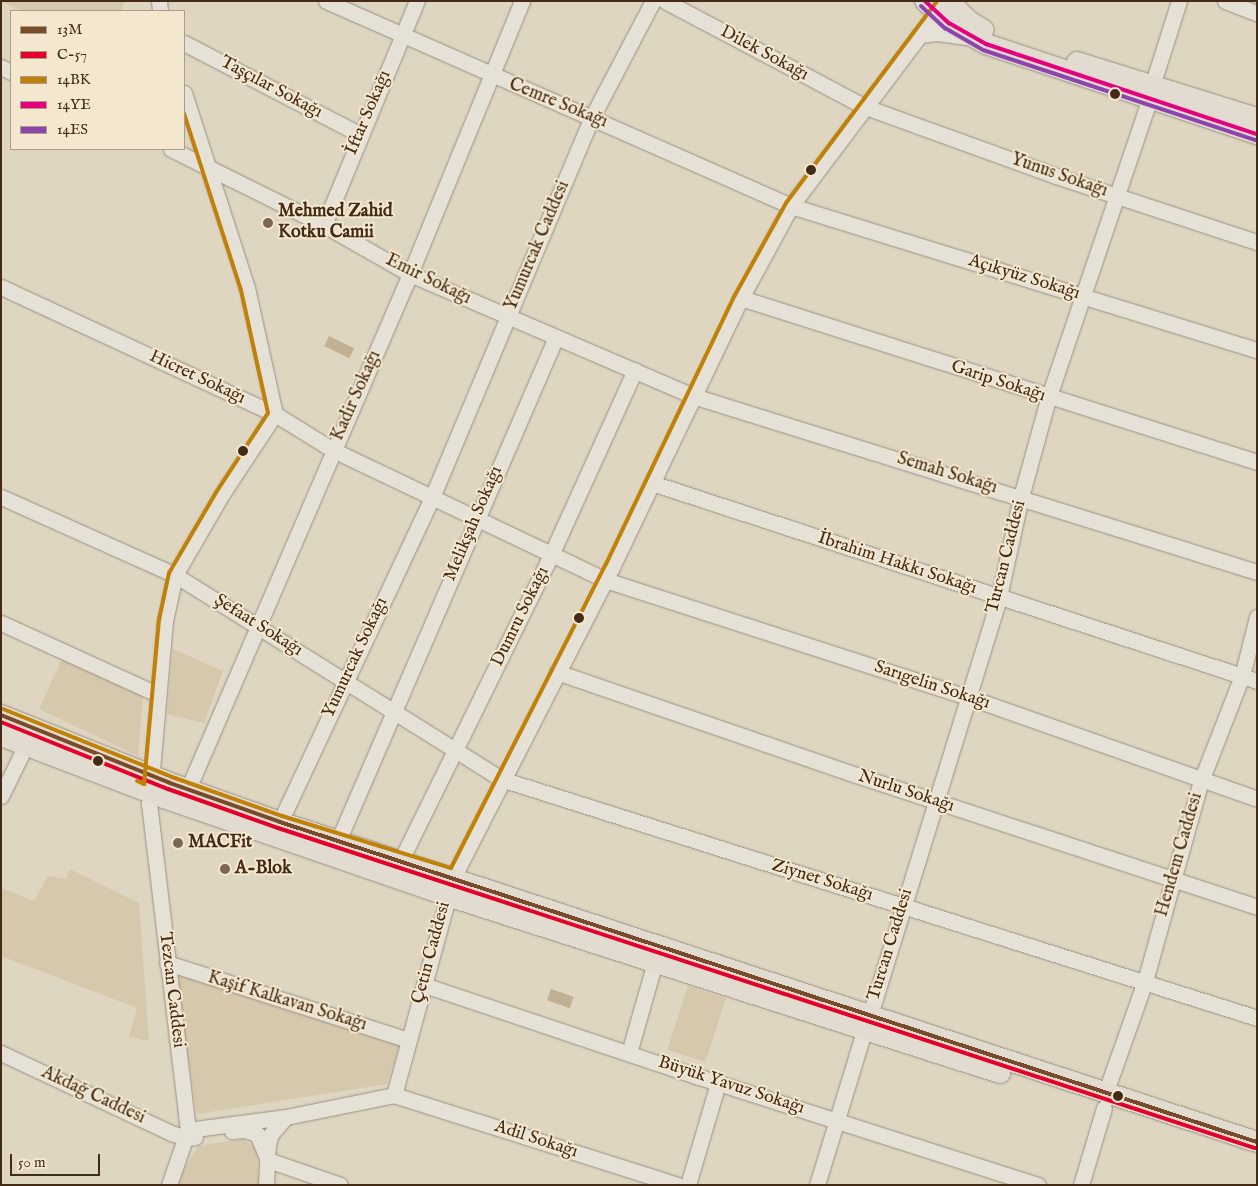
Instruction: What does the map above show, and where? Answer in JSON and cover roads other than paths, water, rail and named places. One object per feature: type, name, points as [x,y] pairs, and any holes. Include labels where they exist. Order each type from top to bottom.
[{"type":"main road","points":[[939,4],[982,30],[1257,134]]},
{"type":"main road","points":[[939,4],[969,37],[1150,93],[1257,118]]},
{"type":"main road","points":[[1,714],[150,784],[188,789],[338,841],[454,876],[867,1021],[1104,1101],[1257,1156]]},
{"type":"main road","points":[[1,736],[25,747],[150,784],[448,896],[655,962],[867,1021]]},
{"type":"main road","points":[[1104,1101],[1257,1142]]},
{"type":"street","name":"Cemre Sokağı","points":[[326,1],[490,76],[592,117],[791,206]]},
{"type":"street","name":"İftar Sokağı","points":[[324,225],[359,134],[416,1]]},
{"type":"street","name":"Kadir Sokağı","points":[[188,789],[256,626],[410,274],[522,1]]},
{"type":"street","name":"Yumurcak Caddesi","points":[[433,495],[592,117],[653,1]]},
{"type":"street","name":"Dilek Sokağı","points":[[665,1],[863,106]]},
{"type":"street","name":"Turcan Caddesi","points":[[816,1185],[999,597],[1021,497],[1048,398],[1179,1]]},
{"type":"street","points":[[1225,1],[1257,13]]},
{"type":"street","name":"Çetin Caddesi","points":[[394,1095],[454,876],[501,779],[605,580],[741,298],[791,206],[863,106],[919,35],[939,4]]},
{"type":"street","points":[[919,35],[936,33],[969,37]]},
{"type":"street","name":"Taşçılar Sokağı","points":[[185,44],[359,134]]},
{"type":"street","points":[[185,96],[247,288],[275,414]]},
{"type":"street","name":"Yunus Sokağı","points":[[863,106],[1116,196],[1257,242]]},
{"type":"street","name":"Emir Sokağı","points":[[173,150],[324,225],[410,274],[693,396]]},
{"type":"street","name":"Açıkyüz Sokağı","points":[[791,206],[1257,350]]},
{"type":"street","name":"Hicret Sokağı","points":[[1,287],[275,414],[333,450],[433,495],[474,520],[605,580]]},
{"type":"street","name":"Garip Sokağı","points":[[741,298],[1048,398],[1257,462]]},
{"type":"street","name":"Melikşah Sokağı","points":[[396,711],[474,520],[556,337]]},
{"type":"street","name":"Dumru Sokağı","points":[[402,860],[551,555],[635,370]]},
{"type":"street","name":"Semah Sokağı","points":[[693,396],[1257,572]]},
{"type":"street","name":"Tezcan Caddesi","points":[[169,1185],[187,1134],[166,963],[150,784],[157,694],[166,621],[175,575],[222,494],[275,414]]},
{"type":"street","name":"İbrahim Hakkı Sokağı","points":[[652,482],[1257,680]]},
{"type":"street","name":"Yumurcak Sokağı","points":[[280,822],[433,495]]},
{"type":"street","name":"Şefaat Sokağı","points":[[1,497],[175,575],[396,711],[501,779]]},
{"type":"street","name":"Sarıgelin Sokağı","points":[[605,580],[968,697],[1201,782],[1257,799]]},
{"type":"street","name":"Hendem Caddesi","points":[[1081,1185],[1104,1101],[1145,981],[1201,782],[1242,676],[1257,617]]},
{"type":"street","points":[[1,623],[157,694]]},
{"type":"street","name":"Nurlu Sokağı","points":[[557,672],[934,801],[1257,907]]},
{"type":"street","points":[[338,841],[396,711]]},
{"type":"street","points":[[1,796],[25,747]]},
{"type":"street","name":"Ziynet Sokağı","points":[[501,779],[1145,981],[1257,1018]]},
{"type":"street","points":[[629,1053],[655,962]]},
{"type":"street","name":"Kaşif Kalkavan Sokağı","points":[[166,963],[408,1040]]},
{"type":"street","name":"Büyük Yavuz Sokağı","points":[[424,985],[718,1083],[1038,1185]]},
{"type":"street","name":"Akdağ Caddesi","points":[[1,1053],[147,1121],[187,1134]]},
{"type":"street","points":[[688,1185],[718,1083]]},
{"type":"street","points":[[187,1134],[286,1117],[394,1095]]},
{"type":"street","name":"Adil Sokağı","points":[[394,1095],[678,1185]]},
{"type":"street","points":[[187,1134],[245,1130],[286,1117]]},
{"type":"street","points":[[266,1185],[271,1134],[286,1117]]},
{"type":"street","points":[[245,1130],[256,1134],[264,1144],[268,1160]]},
{"type":"street","points":[[268,1160],[340,1185]]},
{"type":"place","name":"Mehmed Zahid Kotku Camii","points":[[268,223]]},
{"type":"place","name":"MACFit","points":[[178,843]]},
{"type":"place","name":"A-Blok","points":[[225,869]]}]
